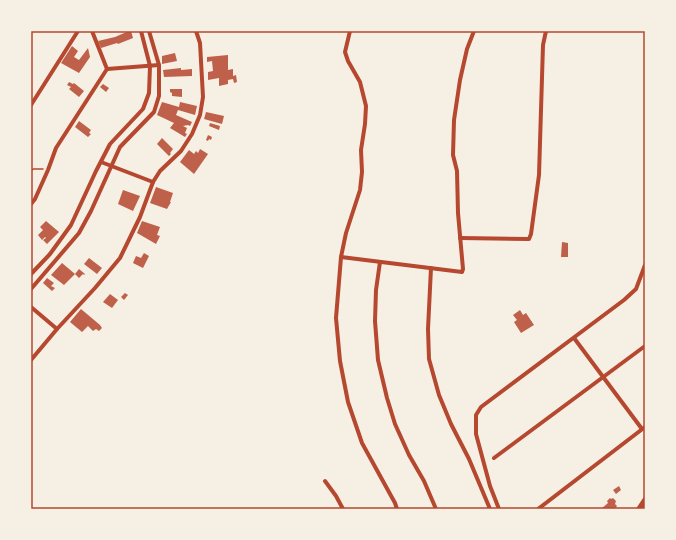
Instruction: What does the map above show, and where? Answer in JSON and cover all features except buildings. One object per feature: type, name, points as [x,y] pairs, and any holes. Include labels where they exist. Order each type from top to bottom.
[{"type":"main road","points":[[639,509],[645,500]]},
{"type":"street","points":[[31,104],[78,31]]},
{"type":"street","points":[[92,31],[107,68]]},
{"type":"street","points":[[31,274],[50,254],[71,225],[100,162],[110,144],[143,109],[149,93],[150,66],[140,31]]},
{"type":"street","points":[[31,289],[79,233],[91,211],[120,147],[154,112],[158,96],[159,66],[149,31]]},
{"type":"street","points":[[31,360],[57,329],[96,288],[120,258],[140,217],[153,182],[160,171],[181,151],[192,134],[200,115],[203,97],[201,51],[196,31]]},
{"type":"street","points":[[350,31],[345,52],[348,61],[360,82],[366,106],[361,150],[362,172],[360,190],[346,234],[341,257],[336,318],[340,361],[348,402],[362,443],[397,509]]},
{"type":"street","points":[[341,257],[462,272],[457,171],[453,155],[454,120],[460,80],[467,50],[474,31]]},
{"type":"street","points":[[460,238],[529,239],[531,234],[539,175],[543,45],[546,31]]},
{"type":"street","points":[[107,68],[159,66]]},
{"type":"street","points":[[31,204],[35,199],[49,168],[56,148],[107,68]]},
{"type":"street","points":[[100,162],[153,182]]},
{"type":"street","points":[[380,262],[376,290],[375,322],[378,360],[395,424],[409,455],[424,481],[436,509]]},
{"type":"street","points":[[499,509],[490,486],[476,434],[476,415],[481,407],[624,300],[636,289],[645,265]]},
{"type":"street","points":[[431,268],[428,329],[429,359],[439,395],[451,424],[469,459],[490,509]]},
{"type":"street","points":[[31,307],[57,329]]},
{"type":"street","points":[[538,509],[644,428],[574,338]]},
{"type":"street","points":[[494,458],[645,346]]},
{"type":"street","points":[[325,481],[336,496],[342,509]]},
{"type":"path","points":[[31,170],[49,168]]}]
